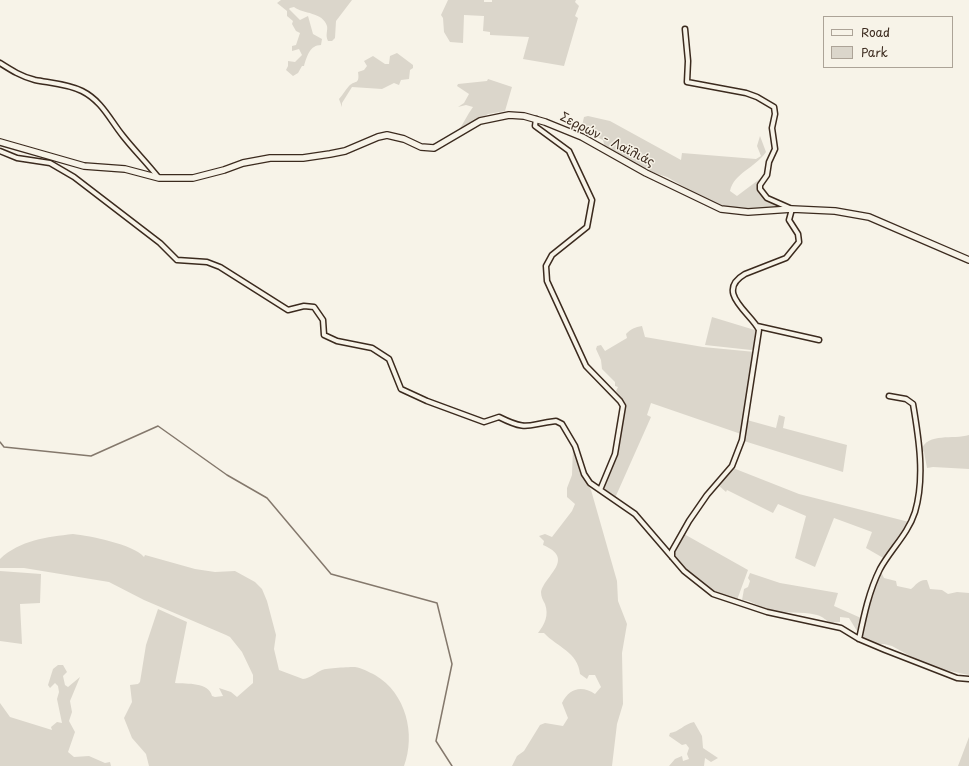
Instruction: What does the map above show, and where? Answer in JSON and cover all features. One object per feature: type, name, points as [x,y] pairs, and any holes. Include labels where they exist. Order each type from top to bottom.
[{"type":"main road","name":"Σερρών - Λαϊλιάς","points":[[0,142],[84,166],[125,169],[159,178],[197,178],[243,163],[270,158],[303,158],[345,151],[378,137],[387,135],[404,139],[421,147],[434,148],[461,131],[487,118],[509,114],[536,119],[582,137],[646,173],[721,210],[748,212],[792,209],[835,210],[869,217],[969,260]]},
{"type":"street","points":[[672,557],[672,551],[689,522],[707,495],[732,466],[742,440],[759,330],[738,304],[733,294],[734,286],[739,278],[786,258],[799,242],[798,234],[790,220],[792,209],[767,198],[760,189],[760,185],[767,175],[769,162],[775,149],[772,128],[775,114],[774,107],[757,97],[746,93],[687,82],[688,61],[685,29]]},
{"type":"street","points":[[0,63],[17,74],[34,80],[81,90],[91,97],[110,116],[123,136],[159,178]]},
{"type":"street","points":[[536,119],[535,126],[569,151],[592,200],[587,227],[552,255],[546,266],[547,281],[586,366],[623,406],[615,454],[600,490]]},
{"type":"street","points":[[0,151],[17,158],[50,163],[74,177],[160,243],[177,260],[207,262],[220,267],[288,310],[304,306],[314,307],[323,320],[324,335],[336,341],[372,348],[388,359],[401,389],[427,401],[484,422],[499,417],[515,426],[530,427],[556,421],[562,424],[575,446],[584,474],[590,483],[635,514],[672,557],[699,584],[713,594],[767,612],[841,628],[858,639],[957,678],[969,679]]},
{"type":"street","points":[[757,326],[819,340]]},
{"type":"street","points":[[858,639],[873,587],[881,569],[907,530],[914,514],[920,488],[918,431],[913,404],[906,399],[889,396]]},
{"type":"green space","points":[[281,0],[352,0],[336,21],[335,38],[332,41],[328,41],[327,26],[325,21],[321,18],[294,7],[289,9],[300,20],[308,16],[313,34],[322,39],[321,45],[317,45],[312,49],[304,66],[302,66],[298,73],[293,76],[286,70],[288,61],[295,62],[302,55],[299,49],[292,51],[292,46],[296,45],[300,33],[296,31],[292,24],[293,21],[287,16],[287,11],[277,3]]},
{"type":"green space","points":[[448,0],[484,0],[484,2],[492,2],[492,0],[576,0],[575,2],[579,6],[575,16],[578,18],[564,66],[523,59],[529,37],[490,35],[490,32],[483,31],[484,16],[464,15],[463,43],[450,42],[444,32],[443,18],[441,15]]},
{"type":"green space","points":[[397,53],[413,65],[413,68],[410,70],[409,79],[401,80],[399,85],[394,83],[382,89],[352,87],[342,103],[342,107],[339,99],[351,84],[358,81],[358,72],[364,70],[367,66],[364,61],[373,56],[385,64],[389,64],[390,56]]},
{"type":"green space","points":[[488,79],[512,87],[505,111],[488,114],[458,131],[473,107],[466,105],[458,107],[464,103],[469,94],[457,86],[458,84],[487,81]]},
{"type":"green space","points":[[588,116],[610,121],[681,160],[682,153],[756,159],[761,156],[757,146],[760,136],[766,152],[740,175],[732,185],[730,191],[737,196],[765,175],[758,184],[760,193],[767,200],[785,208],[742,210],[714,204],[667,177],[654,173],[605,148],[603,140],[581,130],[584,117]]},
{"type":"green space","points":[[712,317],[758,331],[754,349],[751,350],[705,345]]},
{"type":"green space","points":[[642,326],[645,337],[703,347],[755,352],[741,434],[651,403],[647,415],[651,417],[615,498],[604,488],[616,454],[624,403],[616,391],[618,387],[615,386],[615,382],[602,369],[601,360],[596,349],[597,346],[601,345],[605,351],[627,338],[626,334],[631,330]]},
{"type":"green space","points":[[779,415],[785,417],[783,428],[847,445],[843,472],[744,441],[747,420],[776,428]]},
{"type":"green space","points":[[969,435],[969,469],[927,468],[924,452],[921,450],[924,444],[935,439]]},
{"type":"green space","points":[[573,447],[585,479],[591,490],[617,581],[618,601],[627,624],[622,653],[623,704],[617,724],[612,766],[512,766],[517,756],[524,751],[540,725],[545,723],[563,726],[568,718],[562,703],[568,694],[572,691],[581,689],[595,694],[601,687],[595,675],[589,675],[587,679],[580,674],[575,660],[566,650],[544,633],[538,633],[543,626],[547,612],[541,592],[558,562],[557,556],[553,550],[543,545],[544,541],[539,536],[545,534],[552,537],[572,511],[575,504],[567,497],[567,488],[572,475]]},
{"type":"green space","points":[[733,468],[799,494],[909,522],[903,535],[885,559],[866,548],[872,532],[834,518],[815,567],[795,558],[806,516],[778,504],[773,513],[727,490],[726,492],[717,484]]},
{"type":"green space","points":[[73,534],[111,541],[131,548],[144,557],[145,555],[195,569],[215,572],[235,571],[255,582],[262,589],[267,601],[276,635],[274,649],[279,670],[303,679],[308,678],[324,669],[355,667],[375,675],[386,683],[394,692],[406,715],[408,728],[409,741],[404,766],[149,766],[146,754],[132,738],[124,718],[132,702],[130,685],[138,684],[140,682],[146,645],[158,609],[187,622],[175,683],[202,686],[207,688],[212,696],[215,697],[223,696],[219,688],[231,692],[237,697],[253,683],[253,675],[242,652],[230,637],[144,600],[109,582],[24,568],[0,568],[0,559],[16,548],[34,540]]},
{"type":"green space","points":[[684,534],[748,570],[737,600],[708,589],[696,581],[680,564],[674,554]]},
{"type":"green space","points":[[0,571],[41,574],[40,603],[20,604],[22,644],[0,641]]},
{"type":"green space","points":[[881,572],[884,578],[896,581],[897,586],[911,589],[920,581],[927,580],[930,589],[942,590],[948,594],[957,592],[969,593],[969,675],[940,669],[921,662],[892,646],[874,644],[862,639],[865,615]]},
{"type":"green space","points":[[750,573],[780,583],[838,593],[834,606],[861,618],[857,631],[849,618],[840,617],[840,622],[831,622],[817,615],[768,610],[749,601],[742,600],[744,589],[748,587],[750,581],[748,578]]},
{"type":"green space","points":[[58,665],[63,665],[67,672],[63,676],[65,685],[68,687],[80,677],[70,701],[72,712],[69,721],[75,732],[68,752],[74,757],[89,756],[105,763],[110,762],[111,766],[0,766],[0,703],[10,717],[52,730],[51,727],[57,722],[62,723],[57,699],[59,692],[58,686],[55,683],[50,688],[48,685],[53,669]]},
{"type":"green space","points":[[694,722],[702,736],[703,748],[718,758],[711,762],[705,758],[704,766],[669,766],[675,759],[682,756],[683,761],[689,759],[687,754],[689,748],[686,744],[682,745],[669,736],[670,733]]},
{"type":"green space","points":[[969,737],[969,766],[958,766]]},
{"type":"waterway","points":[[0,442],[4,447],[91,456],[158,426],[227,475],[267,498],[331,574],[437,603],[452,664],[436,741],[452,766]]}]
